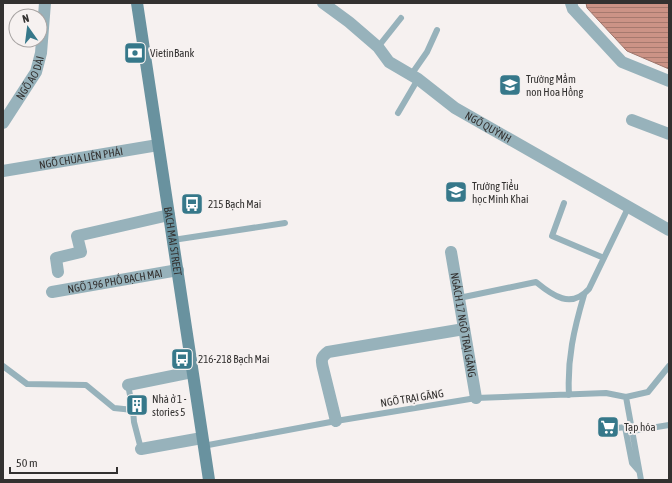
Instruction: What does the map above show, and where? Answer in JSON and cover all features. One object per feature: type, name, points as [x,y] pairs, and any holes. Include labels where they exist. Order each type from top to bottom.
[{"type":"main road","name":"BACH MAI STREET","points":[[137,3],[209,480]]},
{"type":"street","name":"NGÕ AO DÀI","points":[[3,122],[36,72],[41,53],[45,3]]},
{"type":"street","name":"NGÕ QUỲNH","points":[[323,3],[349,22],[378,47],[389,62],[414,77],[456,108],[669,230]]},
{"type":"street","points":[[571,3],[578,15],[622,62],[669,81]]},
{"type":"street","points":[[632,120],[669,134]]},
{"type":"street","name":"NGÕ CHÙA LIÊN PHÁI","points":[[3,171],[158,145]]},
{"type":"street","name":"NGÕ 196 PHỐ BẠCH MAI","points":[[58,272],[56,258],[81,252],[77,236],[169,215]]},
{"type":"street","name":"NGÁCH 17 NGÕ TRẠI GĂNG","points":[[451,252],[476,398]]},
{"type":"street","name":"NGÕ 196 PHỐ BẠCH MAI","points":[[52,292],[178,270]]},
{"type":"street","points":[[336,421],[321,360],[328,352],[464,329]]},
{"type":"street","points":[[128,385],[192,372]]},
{"type":"street","points":[[141,449],[203,442]]},
{"type":"lane","points":[[378,47],[401,18]]},
{"type":"lane","points":[[398,113],[437,30]]},
{"type":"lane","points":[[564,203],[552,236],[604,258]]},
{"type":"lane","points":[[569,395],[567,371],[570,346],[584,295],[589,288],[629,206]]},
{"type":"lane","points":[[173,240],[285,223]]},
{"type":"lane","points":[[459,298],[536,282],[553,296],[563,299],[577,298],[584,295]]},
{"type":"lane","points":[[3,366],[27,384],[86,385],[114,408],[133,410]]},
{"type":"lane","name":"NGÕ TRẠI GĂNG","points":[[203,442],[476,398],[569,395],[606,392],[626,397],[648,392],[669,366]]},
{"type":"lane","points":[[128,385],[134,422],[141,449]]},
{"type":"lane","points":[[626,397],[641,480]]},
{"type":"lane","points":[[632,431],[669,425]]},
{"type":"lane","points":[[610,429],[625,427],[632,463],[639,471]]},
{"type":"shaded area","points":[[586,3],[669,3],[669,69],[627,51],[587,8]]},
{"type":"place","name":"VietinBank","points":[[135,53]]},
{"type":"place","name":"Trường Mầm non Hoa Hồng","points":[[510,85]]},
{"type":"place","name":"Trường Tiểu học Minh Khai","points":[[456,192]]},
{"type":"place","name":"215 Bạch Mai","points":[[192,204]]},
{"type":"place","name":"216-218 Bạch Mai","points":[[182,359]]},
{"type":"place","name":"Nhà ở 1 - stories 5","points":[[137,405]]},
{"type":"place","name":"Tạp hóa","points":[[608,427]]}]
